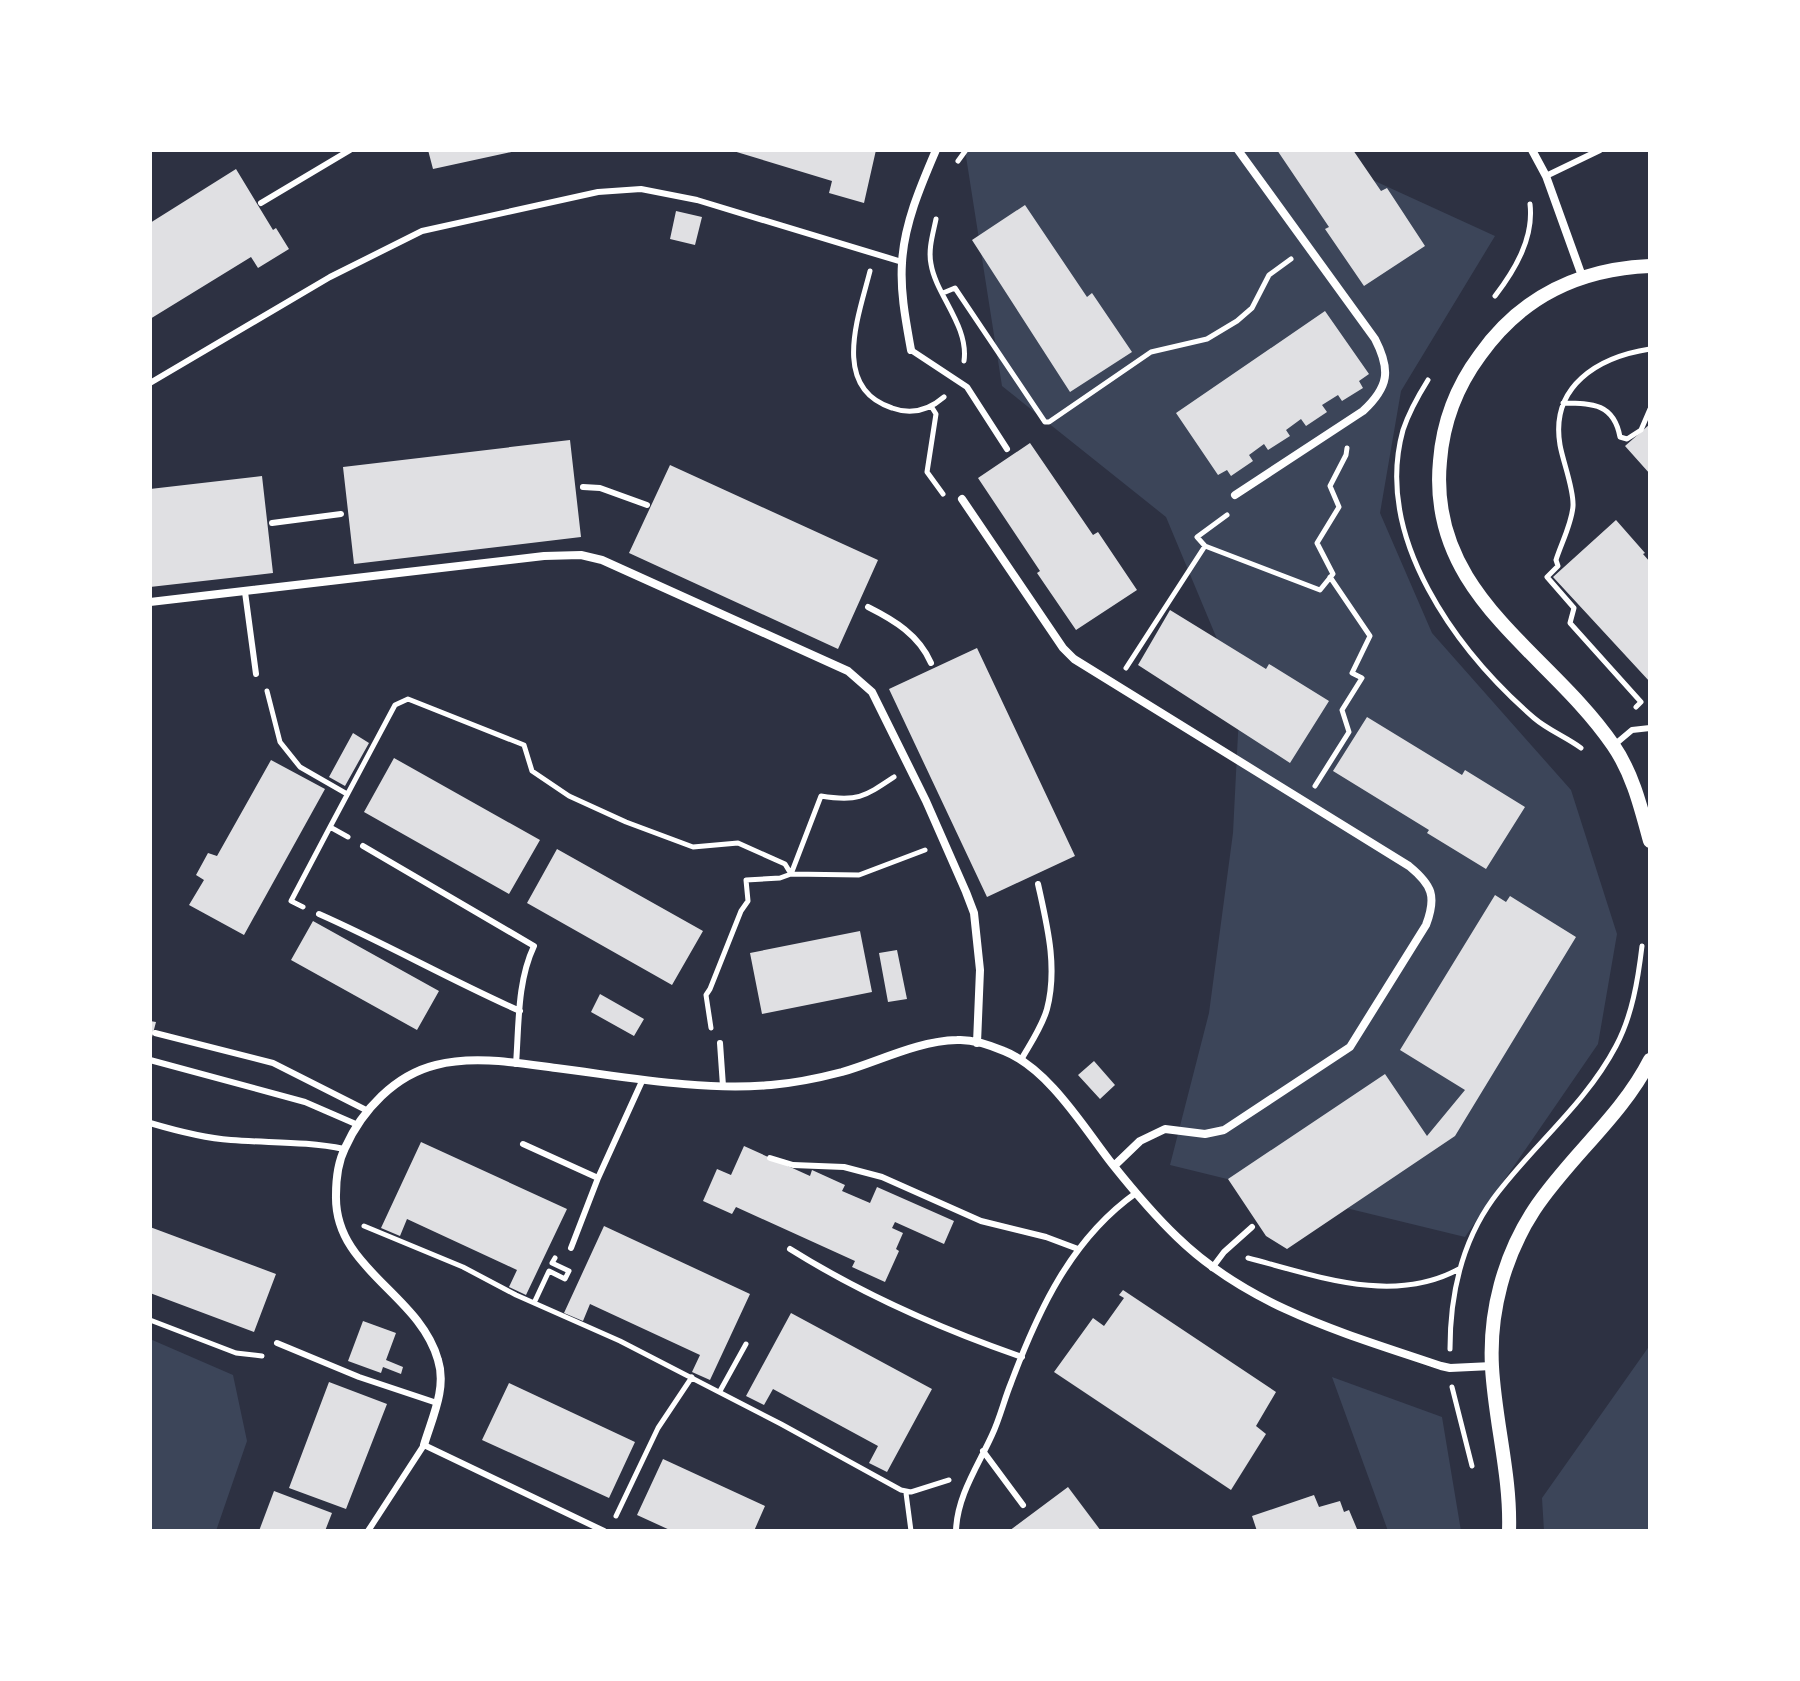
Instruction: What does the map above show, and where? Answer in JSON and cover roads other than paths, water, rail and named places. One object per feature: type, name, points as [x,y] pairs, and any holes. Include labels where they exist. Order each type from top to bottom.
[{"type":"street","points":[[911,350],[904,312],[902,262],[916,199],[936,150]]},
{"type":"street","points":[[1235,495],[1377,398],[1387,372],[1384,356],[1238,150]]},
{"type":"street","points":[[1532,150],[1546,176],[1582,276]]},
{"type":"street","points":[[1650,266],[1582,276],[1553,290],[1511,318],[1473,364],[1456,394],[1441,448],[1439,489],[1444,526],[1465,577],[1498,621],[1578,704],[1613,746],[1635,789],[1650,841]]},
{"type":"street","points":[[962,499],[1063,648],[1074,659],[1409,866],[1427,882],[1432,896],[1426,925],[1360,1035],[1342,1055],[1224,1130],[1205,1134],[1165,1129],[1140,1141],[1114,1166]]},
{"type":"street","points":[[150,602],[544,556],[581,555],[602,560],[848,671],[872,692],[974,913],[981,995],[977,1043]]},
{"type":"street","points":[[424,1445],[441,1382],[439,1362],[431,1342],[412,1313],[358,1259],[339,1227],[335,1206],[336,1182],[344,1149],[358,1125],[395,1084],[418,1070],[442,1063],[468,1061],[723,1086],[775,1085],[840,1072],[941,1041],[961,1039],[977,1043],[1021,1060],[1054,1091],[1136,1193],[1177,1237],[1212,1268],[1256,1296],[1322,1325],[1450,1368],[1492,1366]]},
{"type":"street","points":[[1509,1531],[1508,1488],[1492,1366],[1496,1301],[1517,1242],[1548,1190],[1619,1107],[1650,1060]]},
{"type":"lane","points":[[261,203],[350,150]]},
{"type":"lane","points":[[1546,176],[1600,150]]},
{"type":"lane","points":[[150,383],[330,277],[422,231],[598,192],[641,189],[697,200],[902,262]]},
{"type":"lane","points":[[911,350],[967,387],[1007,449]]},
{"type":"lane","points":[[583,487],[618,493],[647,505]]},
{"type":"lane","points":[[272,523],[341,514]]},
{"type":"lane","points":[[245,592],[256,674]]},
{"type":"lane","points":[[868,607],[885,615],[915,638],[931,663]]},
{"type":"lane","points":[[1613,746],[1632,730],[1650,728]]},
{"type":"lane","points":[[363,846],[534,946],[527,962],[516,1064]]},
{"type":"lane","points":[[1021,1060],[1046,1011],[1050,986],[1051,943],[1038,884]]},
{"type":"lane","points":[[319,914],[520,1011]]},
{"type":"lane","points":[[155,1033],[273,1063],[368,1111]]},
{"type":"lane","points":[[720,1043],[723,1086]]},
{"type":"lane","points":[[150,1060],[305,1102],[358,1125]]},
{"type":"lane","points":[[571,1248],[598,1178],[643,1079]]},
{"type":"lane","points":[[150,1123],[188,1134],[229,1140],[314,1143],[344,1149]]},
{"type":"lane","points":[[523,1144],[598,1178]]},
{"type":"lane","points":[[770,1158],[793,1165],[844,1167],[882,1177],[981,1221],[1046,1237],[1078,1249]]},
{"type":"lane","points":[[956,1531],[968,1482],[992,1434],[1053,1286],[1098,1225],[1136,1193]]},
{"type":"lane","points":[[1212,1268],[1224,1252],[1252,1227]]},
{"type":"lane","points":[[790,1249],[875,1297],[977,1342],[1022,1357]]},
{"type":"lane","points":[[277,1343],[359,1377],[437,1403]]},
{"type":"lane","points":[[368,1531],[424,1445],[604,1531]]},
{"type":"lane","points":[[983,1451],[1023,1505]]}]
